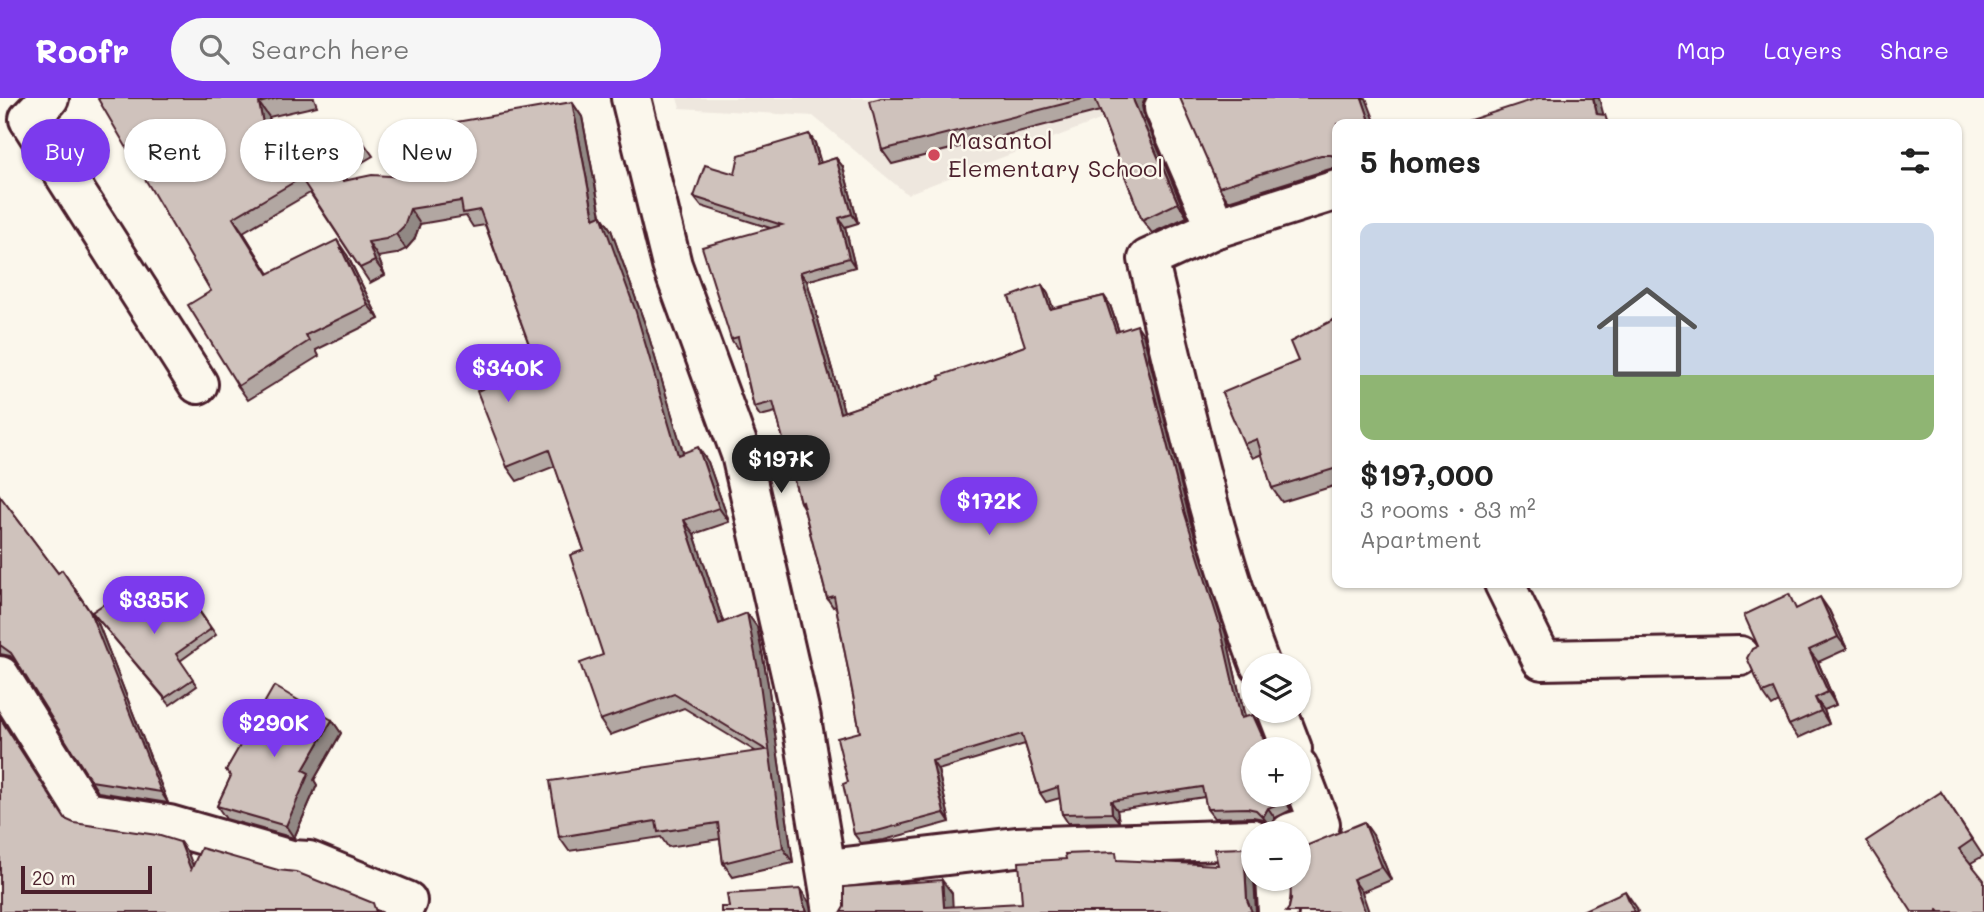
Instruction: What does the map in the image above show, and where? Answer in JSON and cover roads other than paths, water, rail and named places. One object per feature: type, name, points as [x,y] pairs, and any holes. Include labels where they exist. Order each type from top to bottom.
[{"type":"street","points":[[49,98],[29,119],[198,384]]},
{"type":"street","points":[[631,98],[672,265],[741,454],[802,718],[833,912]]},
{"type":"street","points":[[1164,108],[1216,228]]},
{"type":"street","points":[[1255,653],[1242,618],[1200,474],[1148,258],[1216,228],[1332,192]]},
{"type":"street","points":[[1506,588],[1542,660],[1740,656]]},
{"type":"street","points":[[0,676],[85,812],[169,825],[290,860],[309,861],[414,908]]},
{"type":"street","points":[[1311,801],[1320,824],[1311,827]]},
{"type":"street","points":[[828,869],[1016,847],[1241,839]]},
{"type":"street","points":[[1277,891],[1278,912]]},
{"type":"place","name":"Masantol Elementary School","points":[[934,155]]}]
